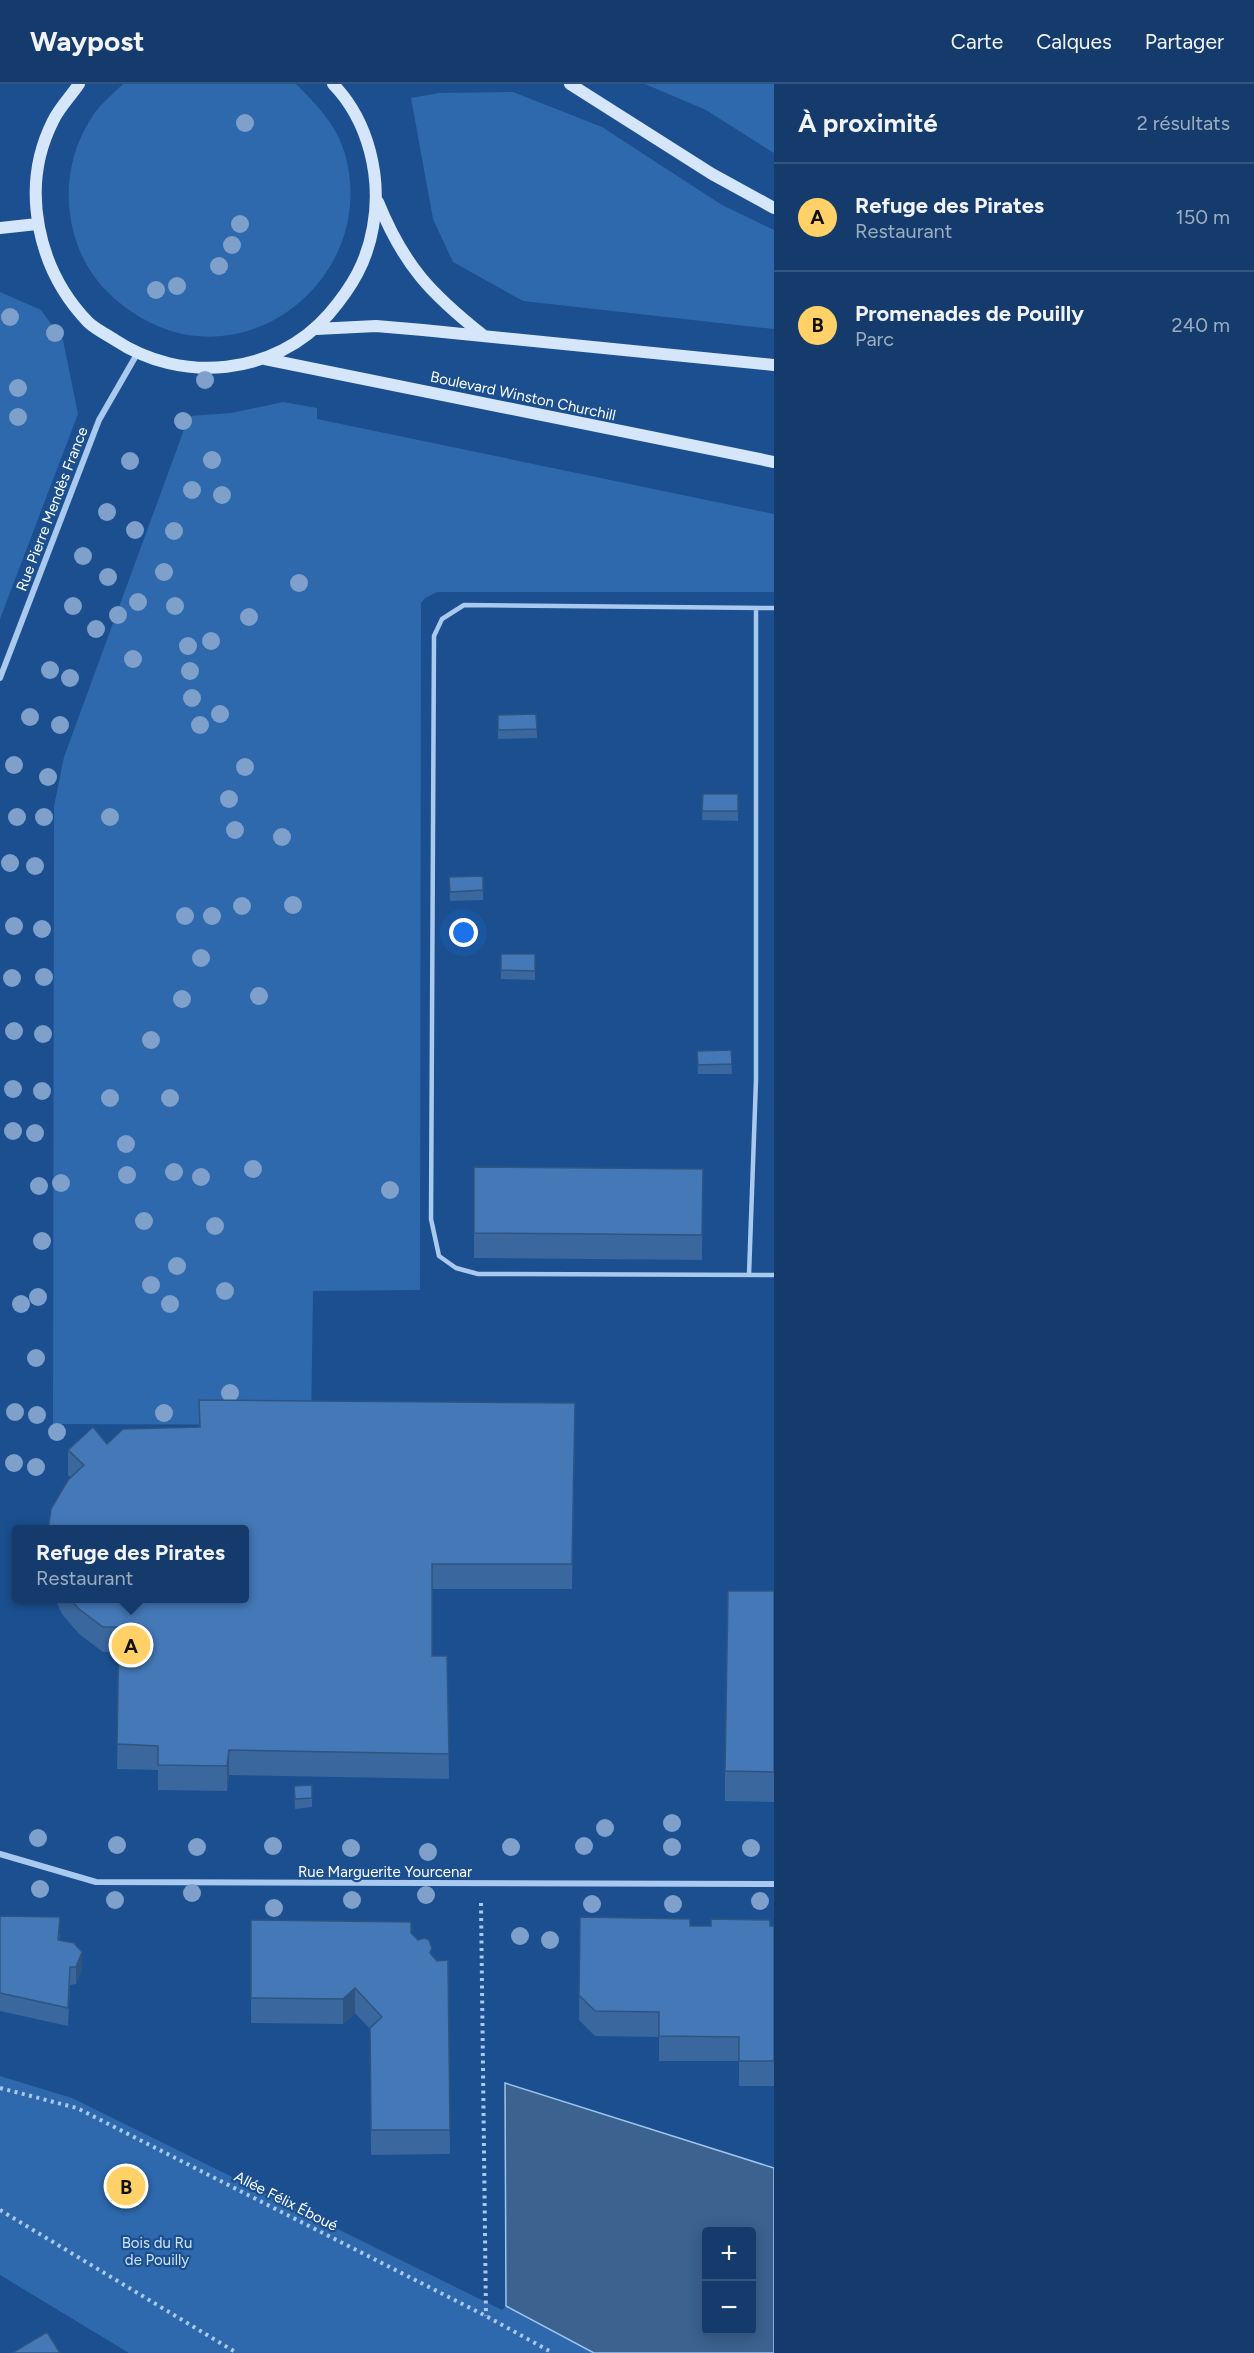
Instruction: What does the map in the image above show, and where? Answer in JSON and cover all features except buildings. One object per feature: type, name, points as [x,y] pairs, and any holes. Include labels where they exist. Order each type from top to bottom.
[{"type":"street","points":[[79,84],[53,121],[37,171],[37,224],[55,278],[68,296],[89,323],[137,354],[179,367],[223,368],[265,359],[316,329],[349,290],[369,252],[378,201]]},
{"type":"street","points":[[570,84],[712,174],[774,208]]},
{"type":"street","points":[[340,86],[371,150],[378,201],[393,238],[418,276],[441,302],[485,337]]},
{"type":"street","points":[[0,228],[37,224]]},
{"type":"street","points":[[316,329],[376,326],[774,365]]},
{"type":"street","name":"Rue Pierre Mendès France","points":[[0,678],[99,420],[137,354]]},
{"type":"street","name":"Boulevard Winston Churchill","points":[[265,359],[774,462]]},
{"type":"street","name":"Rue Marguerite Yourcenar","points":[[0,1854],[96,1882],[481,1885],[774,1884]]},
{"type":"lane","points":[[774,608],[464,605],[442,619],[434,636],[431,1219],[439,1256],[456,1268],[478,1274],[774,1275]]},
{"type":"lane","points":[[749,1275],[756,1080],[756,608]]},
{"type":"path","points":[[481,1885],[486,2316]]},
{"type":"path","name":"Allée Félix Éboué","points":[[0,2088],[76,2108],[486,2316],[553,2353]]},
{"type":"path","points":[[0,2210],[237,2353]]},
{"type":"green space","points":[[123,84],[296,84],[325,116],[337,134],[345,154],[350,200],[342,242],[322,279],[292,308],[257,328],[216,337],[174,332],[132,312],[96,279],[83,258],[74,234],[69,204],[70,174],[84,130],[102,104]]},
{"type":"green space","points":[[645,84],[774,84],[774,153],[706,110]]},
{"type":"green space","points":[[513,92],[602,127],[722,205],[774,230],[774,329],[523,301],[453,262],[433,219],[411,98],[439,93]]},
{"type":"green space","points":[[0,292],[41,310],[63,340],[78,414],[0,619]]},
{"type":"green space","points":[[283,402],[317,408],[317,419],[774,514],[774,592],[437,592],[425,598],[421,603],[420,1290],[313,1291],[311,1425],[53,1424],[54,806],[64,757],[189,416],[231,413]]},
{"type":"green space","name":"Bois du Ru de Pouilly","points":[[0,2076],[72,2098],[502,2310],[506,2306],[594,2353],[129,2353],[0,2275]]},
{"type":"shaded area","points":[[505,2083],[774,2168],[774,2353],[594,2353],[506,2306]]},
{"type":"place","name":"Refuge des Pirates","points":[[131,1645]]},
{"type":"place","name":"Promenades de Pouilly","points":[[126,2186]]}]
